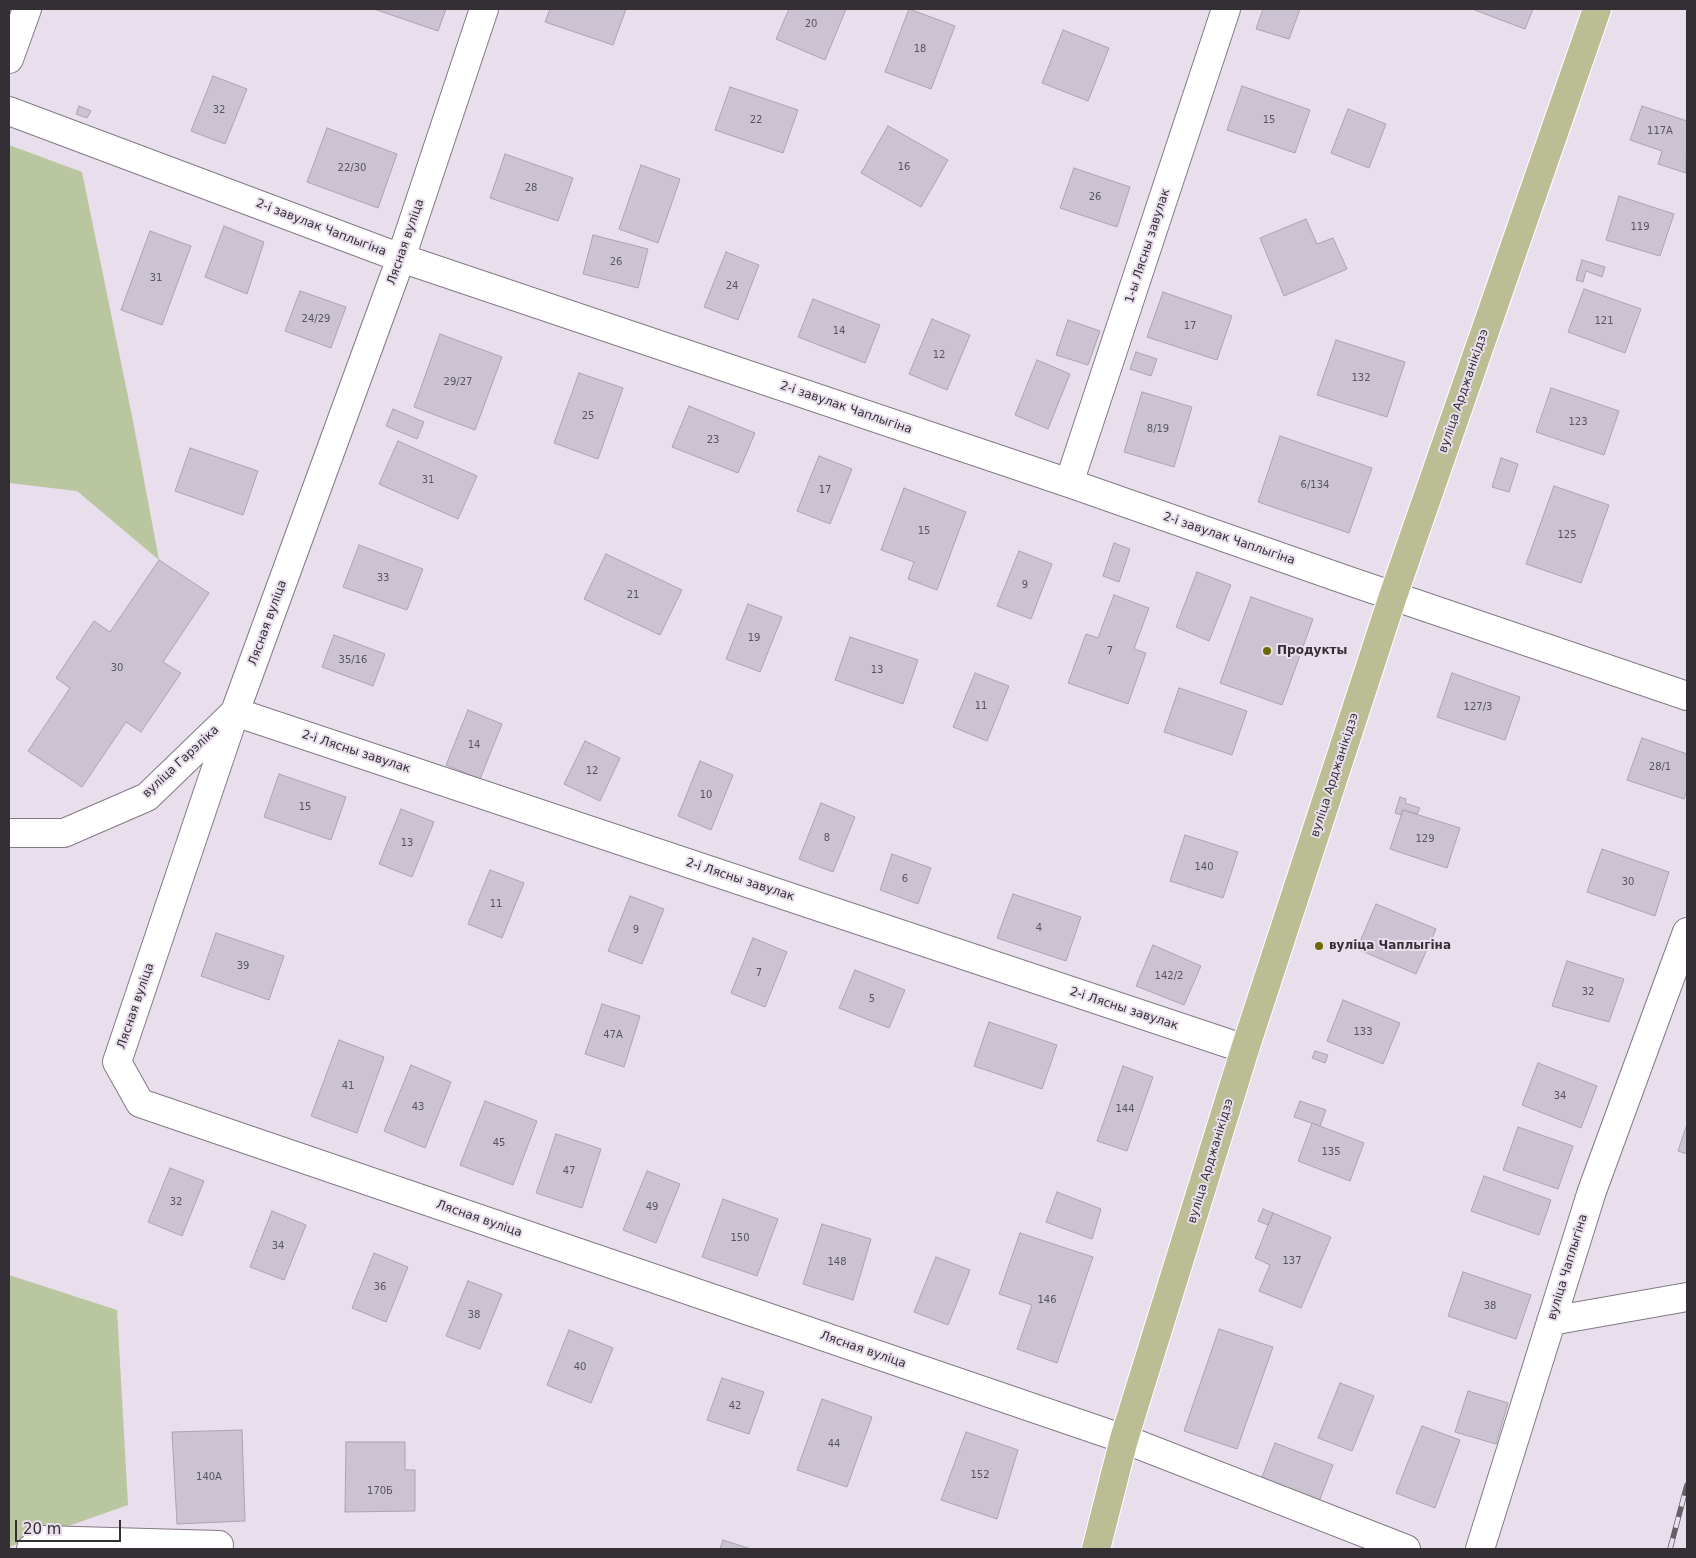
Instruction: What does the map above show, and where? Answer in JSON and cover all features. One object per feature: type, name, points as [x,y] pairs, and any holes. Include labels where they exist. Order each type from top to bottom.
[{"type":"main road","name":"вуліца Арджанікідзэ","points":[[1096,1549],[1124,1439],[1246,1049],[1393,596],[1597,9]]},
{"type":"street","points":[[9,59],[27,9]]},
{"type":"street","name":"Лясная вуліца","points":[[484,9],[401,258],[235,712],[117,1062],[140,1103],[1124,1439],[1406,1549]]},
{"type":"street","name":"1-ы Лясны завулак","points":[[1069,484],[1226,9]]},
{"type":"street","name":"2-і завулак Чаплыгіна","points":[[9,111],[401,258],[1687,696]]},
{"type":"street","name":"вуліца Гарэліка","points":[[9,834],[64,833],[147,798],[235,712]]},
{"type":"street","name":"2-і Лясны завулак","points":[[235,712],[1246,1049]]},
{"type":"street","name":"вуліца Чаплыгіна","points":[[1480,1549],[1592,1191],[1687,932]]},
{"type":"street","points":[[1551,1321],[1687,1297]]},
{"type":"street","points":[[31,1549],[40,1540],[219,1545]]},
{"type":"green space","points":[[9,145],[82,172],[133,421],[159,560],[77,491],[9,483]]},
{"type":"green space","points":[[9,1275],[117,1310],[128,1505],[9,1547]]},
{"type":"building","points":[[374,9],[446,9],[438,31]]},
{"type":"building","points":[[550,9],[626,9],[613,45],[545,22]]},
{"type":"building","points":[[789,9],[846,9],[825,60],[776,39]]},
{"type":"building","points":[[909,9],[955,26],[931,89],[885,72]]},
{"type":"building","points":[[1263,9],[1300,9],[1289,39],[1256,29]]},
{"type":"building","points":[[1472,9],[1533,9],[1525,29]]},
{"type":"building","points":[[1063,30],[1109,48],[1088,101],[1042,83]]},
{"type":"building","points":[[213,76],[247,89],[225,144],[191,131]]},
{"type":"building","points":[[1242,86],[1310,110],[1295,153],[1227,130]]},
{"type":"building","points":[[730,87],[798,110],[783,153],[715,130]]},
{"type":"building","points":[[79,106],[91,111],[87,118],[76,114]]},
{"type":"building","points":[[1642,106],[1687,121],[1686,173],[1658,164],[1662,151],[1630,140]]},
{"type":"building","points":[[1348,109],[1386,124],[1369,168],[1331,153]]},
{"type":"building","points":[[888,126],[948,160],[921,207],[861,173]]},
{"type":"building","points":[[327,128],[397,154],[378,208],[307,182]]},
{"type":"building","points":[[505,154],[573,178],[558,221],[490,198]]},
{"type":"building","points":[[641,165],[680,179],[658,243],[619,229]]},
{"type":"building","points":[[1074,168],[1130,187],[1117,227],[1060,208]]},
{"type":"building","points":[[1619,196],[1674,214],[1660,256],[1606,240]]},
{"type":"building","points":[[1306,219],[1317,244],[1333,238],[1347,269],[1284,296],[1260,238]]},
{"type":"building","points":[[224,226],[264,242],[247,294],[205,277]]},
{"type":"building","points":[[150,231],[191,246],[162,325],[121,310]]},
{"type":"building","points":[[593,235],[648,249],[638,288],[583,274]]},
{"type":"building","points":[[726,252],[759,265],[738,320],[704,307]]},
{"type":"building","points":[[1582,260],[1605,267],[1602,277],[1586,271],[1583,282],[1576,280]]},
{"type":"building","points":[[1584,289],[1641,309],[1625,353],[1568,332]]},
{"type":"building","points":[[300,291],[346,307],[331,348],[285,331]]},
{"type":"building","points":[[1163,292],[1232,316],[1217,360],[1147,337]]},
{"type":"building","points":[[813,299],[880,325],[865,363],[798,337]]},
{"type":"building","points":[[932,319],[970,335],[947,390],[909,374]]},
{"type":"building","points":[[1068,320],[1100,331],[1088,365],[1056,355]]},
{"type":"building","points":[[440,334],[502,357],[475,430],[414,407]]},
{"type":"building","points":[[1336,340],[1405,362],[1387,417],[1317,395]]},
{"type":"building","points":[[1136,352],[1157,359],[1151,376],[1130,369]]},
{"type":"building","points":[[1037,360],[1070,374],[1048,429],[1015,415]]},
{"type":"building","points":[[579,373],[623,388],[598,459],[554,443]]},
{"type":"building","points":[[1551,388],[1619,411],[1604,455],[1536,432]]},
{"type":"building","points":[[1142,392],[1192,407],[1174,467],[1124,452]]},
{"type":"building","points":[[689,406],[755,433],[738,473],[672,447]]},
{"type":"building","points":[[393,409],[424,422],[417,439],[386,426]]},
{"type":"building","points":[[1280,436],[1372,468],[1349,533],[1258,502]]},
{"type":"building","points":[[398,441],[477,476],[458,519],[379,484]]},
{"type":"building","points":[[190,448],[258,471],[243,515],[175,491]]},
{"type":"building","points":[[819,456],[852,469],[830,524],[797,511]]},
{"type":"building","points":[[1501,458],[1518,464],[1509,492],[1492,487]]},
{"type":"building","points":[[1554,486],[1609,505],[1581,583],[1526,564]]},
{"type":"building","points":[[904,488],[966,512],[937,590],[908,579],[914,562],[881,550]]},
{"type":"building","points":[[1114,543],[1130,549],[1119,582],[1103,576]]},
{"type":"building","points":[[359,545],[423,569],[407,610],[343,587]]},
{"type":"building","points":[[1019,551],[1052,564],[1031,619],[997,606]]},
{"type":"building","points":[[606,554],[682,590],[660,635],[584,599]]},
{"type":"building","points":[[159,560],[209,593],[163,662],[181,673],[141,732],[126,722],[82,787],[28,751],[70,688],[56,678],[94,621],[110,632]]},
{"type":"building","points":[[1197,572],[1231,585],[1209,641],[1176,627]]},
{"type":"building","points":[[1114,595],[1149,608],[1134,649],[1146,653],[1128,704],[1068,683],[1086,634],[1098,638]]},
{"type":"building","name":"Продукты","points":[[1251,597],[1313,619],[1282,705],[1220,683]]},
{"type":"building","points":[[748,604],[782,617],[760,672],[726,659]]},
{"type":"building","points":[[334,635],[385,654],[373,686],[322,667]]},
{"type":"building","points":[[850,637],[918,660],[903,704],[835,680]]},
{"type":"building","points":[[975,673],[1009,686],[987,741],[953,727]]},
{"type":"building","points":[[1452,673],[1520,697],[1505,740],[1437,717]]},
{"type":"building","points":[[1179,688],[1247,711],[1232,755],[1164,732]]},
{"type":"building","points":[[468,710],[502,724],[480,779],[446,765]]},
{"type":"building","points":[[1642,738],[1687,754],[1687,790],[1684,799],[1627,780]]},
{"type":"building","points":[[585,741],[620,758],[600,801],[564,784]]},
{"type":"building","points":[[700,761],[733,775],[711,830],[678,816]]},
{"type":"building","points":[[279,774],[346,797],[331,840],[264,817]]},
{"type":"building","points":[[1400,797],[1406,799],[1405,803],[1420,808],[1417,814],[1403,810],[1401,815],[1395,813]]},
{"type":"building","points":[[821,803],[855,817],[833,872],[799,859]]},
{"type":"building","points":[[401,809],[434,822],[412,877],[379,864]]},
{"type":"building","points":[[1403,810],[1460,828],[1447,868],[1390,849]]},
{"type":"building","points":[[1185,835],[1238,852],[1223,898],[1170,881]]},
{"type":"building","points":[[1602,849],[1669,872],[1655,916],[1587,892]]},
{"type":"building","points":[[892,854],[931,868],[918,904],[880,890]]},
{"type":"building","points":[[490,870],[524,883],[502,938],[468,924]]},
{"type":"building","points":[[1013,894],[1081,917],[1066,961],[997,938]]},
{"type":"building","points":[[630,896],[664,909],[642,964],[608,951]]},
{"type":"building","points":[[1376,904],[1436,929],[1416,974],[1357,949]]},
{"type":"building","points":[[216,933],[284,956],[269,1000],[201,976]]},
{"type":"building","points":[[753,938],[787,952],[765,1007],[731,993]]},
{"type":"building","points":[[1153,945],[1201,966],[1184,1005],[1136,986]]},
{"type":"building","points":[[1567,961],[1624,979],[1609,1022],[1552,1006]]},
{"type":"building","points":[[855,970],[905,990],[889,1028],[839,1008]]},
{"type":"building","points":[[1343,1000],[1400,1023],[1383,1064],[1327,1041]]},
{"type":"building","points":[[602,1004],[640,1016],[624,1067],[585,1054]]},
{"type":"building","points":[[989,1022],[1057,1045],[1042,1089],[974,1066]]},
{"type":"building","points":[[339,1040],[384,1057],[357,1133],[311,1116]]},
{"type":"building","points":[[1315,1051],[1328,1055],[1325,1063],[1312,1058]]},
{"type":"building","points":[[1538,1063],[1597,1086],[1581,1128],[1522,1105]]},
{"type":"building","points":[[411,1065],[451,1082],[425,1148],[384,1131]]},
{"type":"building","points":[[1123,1066],[1153,1077],[1127,1151],[1097,1141]]},
{"type":"building","points":[[485,1101],[537,1121],[513,1185],[460,1165]]},
{"type":"building","points":[[1300,1101],[1326,1110],[1320,1126],[1294,1117]]},
{"type":"building","points":[[1312,1123],[1364,1143],[1350,1181],[1298,1161]]},
{"type":"building","points":[[1687,1124],[1687,1154],[1678,1151]]},
{"type":"building","points":[[1518,1127],[1573,1146],[1558,1189],[1503,1170]]},
{"type":"building","points":[[556,1134],[601,1149],[582,1208],[536,1193]]},
{"type":"building","points":[[170,1168],[204,1181],[182,1236],[148,1222]]},
{"type":"building","points":[[647,1171],[680,1184],[656,1243],[623,1230]]},
{"type":"building","points":[[1484,1176],[1551,1200],[1539,1235],[1471,1211]]},
{"type":"building","points":[[1057,1192],[1101,1209],[1092,1239],[1046,1222]]},
{"type":"building","points":[[723,1199],[778,1219],[757,1276],[702,1257]]},
{"type":"building","points":[[1263,1209],[1273,1213],[1268,1225],[1258,1221]]},
{"type":"building","points":[[272,1211],[306,1225],[284,1280],[250,1267]]},
{"type":"building","points":[[1273,1213],[1331,1237],[1301,1308],[1259,1291],[1270,1265],[1255,1258]]},
{"type":"building","points":[[822,1224],[871,1239],[853,1300],[803,1284]]},
{"type":"building","points":[[1020,1233],[1093,1257],[1057,1363],[1017,1349],[1032,1305],[999,1294]]},
{"type":"building","points":[[374,1253],[408,1267],[386,1322],[352,1308]]},
{"type":"building","points":[[936,1257],[970,1270],[948,1325],[914,1312]]},
{"type":"building","points":[[1463,1272],[1531,1295],[1516,1339],[1448,1316]]},
{"type":"building","points":[[468,1281],[502,1294],[480,1349],[446,1336]]},
{"type":"building","points":[[1219,1329],[1273,1347],[1237,1449],[1184,1431]]},
{"type":"building","points":[[569,1330],[613,1348],[591,1403],[547,1385]]},
{"type":"building","points":[[722,1378],[764,1392],[749,1434],[707,1420]]},
{"type":"building","points":[[1340,1383],[1374,1396],[1352,1451],[1318,1438]]},
{"type":"building","points":[[1468,1391],[1508,1403],[1496,1444],[1455,1432]]},
{"type":"building","points":[[822,1399],[872,1417],[847,1487],[797,1470]]},
{"type":"building","points":[[1422,1426],[1460,1440],[1435,1508],[1396,1493]]},
{"type":"building","points":[[242,1430],[245,1521],[177,1524],[172,1432]]},
{"type":"building","points":[[966,1432],[1018,1450],[997,1519],[941,1500]]},
{"type":"building","points":[[346,1442],[405,1442],[405,1470],[415,1470],[415,1511],[345,1512]]},
{"type":"building","points":[[1275,1443],[1333,1465],[1317,1507],[1259,1485]]},
{"type":"building","points":[[723,1540],[751,1549],[720,1549]]},
{"type":"railway","points":[[1670,1549],[1687,1485]]},
{"type":"place","name":"Продукты","points":[[1267,651]]},
{"type":"place","name":"вуліца Чаплыгіна","points":[[1319,946]]}]
